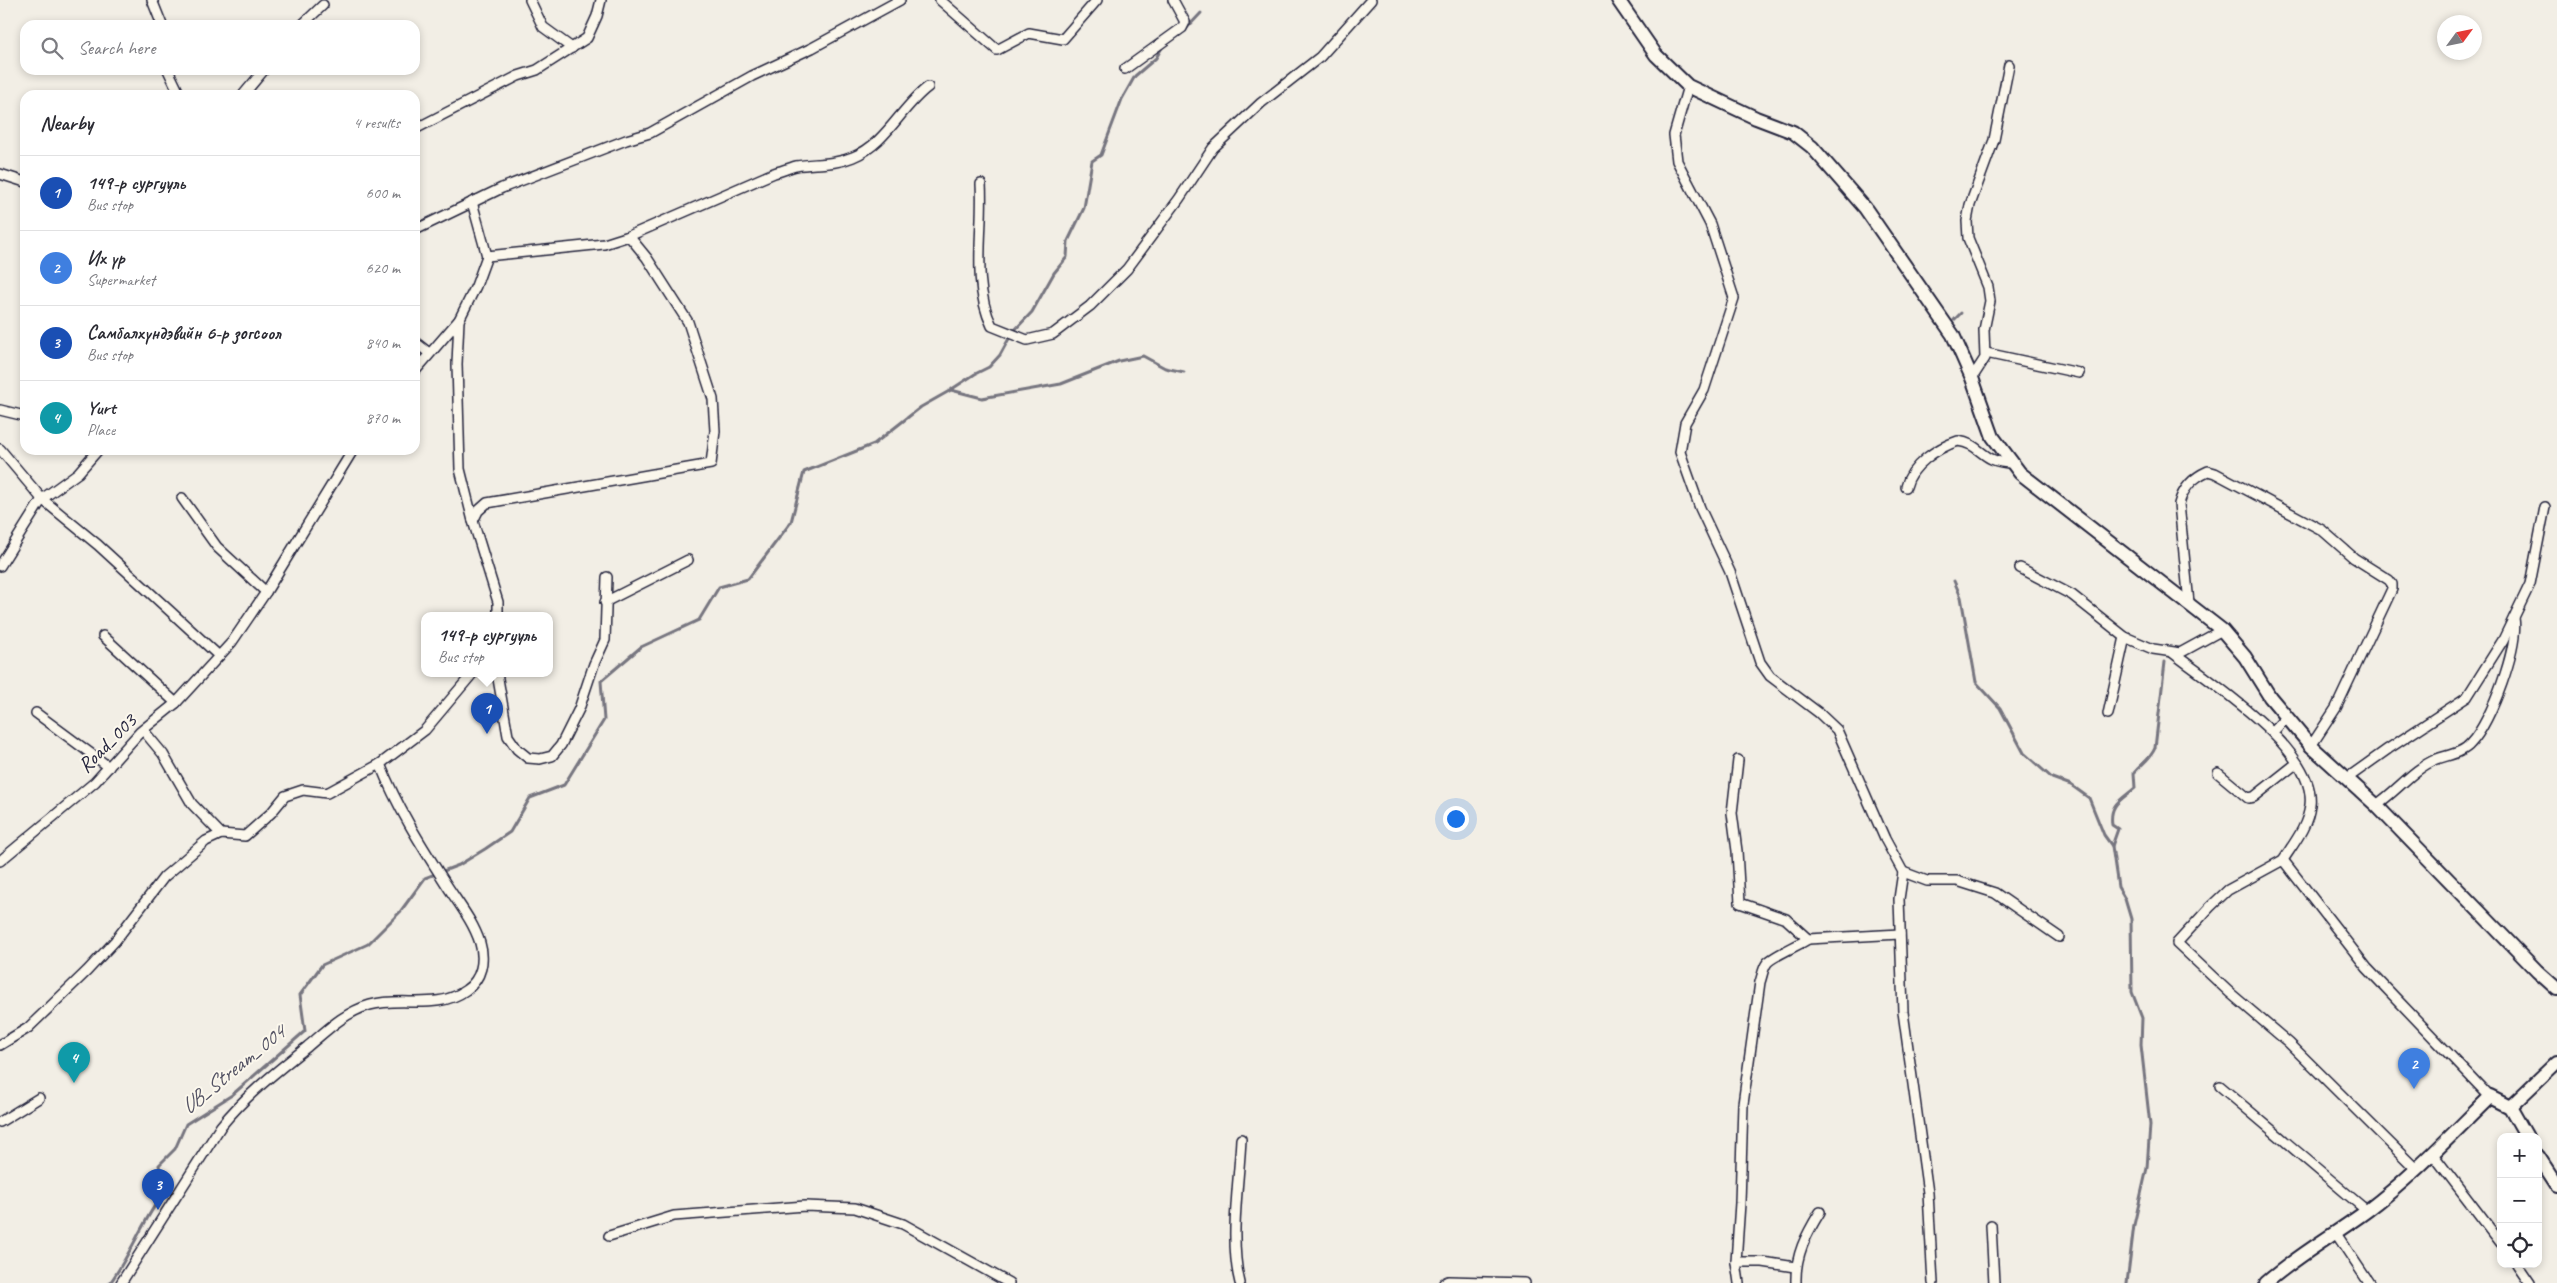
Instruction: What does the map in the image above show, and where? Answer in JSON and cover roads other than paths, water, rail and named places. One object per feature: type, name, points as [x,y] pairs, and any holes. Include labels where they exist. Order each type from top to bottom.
[{"type":"street","points":[[152,0],[160,20]]},
{"type":"street","points":[[530,0],[543,27],[572,48]]},
{"type":"street","points":[[420,127],[518,76],[537,70],[587,38],[597,16],[601,0]]},
{"type":"street","points":[[420,228],[472,202],[477,202],[502,188],[626,140],[650,133],[752,76],[812,48],[900,0]]},
{"type":"street","points":[[940,0],[997,50],[1029,33],[1063,39],[1097,0]]},
{"type":"street","points":[[1125,69],[1182,28],[1186,22],[1173,0]]},
{"type":"street","points":[[981,184],[981,283],[988,317],[992,326],[1027,340],[1054,334],[1090,306],[1127,270],[1179,199],[1213,148],[1261,103],[1320,57],[1371,0]]},
{"type":"street","points":[[1618,0],[1656,56],[1688,86],[1756,118],[1793,132],[1812,147],[1865,208],[1953,335],[1972,378],[1993,437],[2020,473],[2222,630],[2245,657],[2270,697],[2311,746],[2346,780],[2376,805],[2557,989]]},
{"type":"street","points":[[307,20],[323,5]]},
{"type":"street","points":[[1972,378],[1986,354],[1984,330],[1989,291],[1969,245],[1967,230],[1970,205],[1994,140],[2009,65]]},
{"type":"street","points":[[170,75],[178,90]]},
{"type":"street","points":[[247,90],[260,75]]},
{"type":"street","points":[[1688,86],[1674,135],[1678,161],[1710,224],[1734,298],[1704,390],[1685,423],[1680,452],[1700,508],[1730,572],[1760,662],[1770,676],[1797,695],[1834,726],[1885,839],[1903,872],[1899,899],[1903,1012],[1928,1193],[1933,1283]]},
{"type":"street","points":[[487,256],[604,244],[629,236],[774,173],[796,166],[817,166],[854,157],[886,133],[920,93],[928,87]]},
{"type":"street","points":[[0,174],[20,180]]},
{"type":"street","points":[[420,365],[458,320],[476,286],[487,256],[472,202]]},
{"type":"street","points":[[473,521],[478,511],[487,503],[711,464],[714,431],[713,399],[688,322],[647,258],[629,236]]},
{"type":"street","points":[[458,320],[457,364],[460,469],[473,521],[498,602],[498,612]]},
{"type":"street","points":[[420,346],[429,353]]},
{"type":"street","points":[[1986,354],[2079,373]]},
{"type":"street","points":[[0,410],[20,415]]},
{"type":"street","points":[[1906,488],[1908,479],[1914,470],[1930,456],[1958,441],[1968,443],[1994,462],[2012,463]]},
{"type":"street","points":[[0,449],[42,499],[98,545],[219,656]]},
{"type":"street","points":[[0,566],[42,499],[78,473],[94,455]]},
{"type":"street","name":"Road_003","points":[[0,861],[95,782],[143,730],[176,703],[232,642],[266,592],[349,455]]},
{"type":"street","points":[[2189,603],[2179,504],[2182,494],[2190,482],[2208,471],[2322,530],[2354,558],[2389,580],[2392,584],[2392,589],[2336,708],[2311,746]]},
{"type":"street","points":[[182,498],[217,547],[266,592]]},
{"type":"street","points":[[2346,780],[2388,748],[2467,697],[2502,640],[2530,584],[2546,507]]},
{"type":"street","points":[[605,602],[688,560]]},
{"type":"street","points":[[2020,568],[2072,595],[2125,638],[2138,644],[2173,653],[2180,652],[2222,630]]},
{"type":"street","points":[[499,677],[508,736],[517,749],[528,758],[540,759],[552,756],[561,745],[579,709],[594,664],[605,640],[607,576]]},
{"type":"street","points":[[2376,805],[2435,760],[2470,745],[2483,729],[2502,683],[2513,643],[2514,617]]},
{"type":"street","points":[[102,636],[176,703]]},
{"type":"street","points":[[2108,714],[2125,638]]},
{"type":"street","points":[[2173,653],[2273,732],[2297,763],[2308,783],[2310,806],[2307,820],[2283,860],[2228,890],[2177,943],[2229,992],[2289,1042],[2415,1168]]},
{"type":"street","points":[[0,1045],[28,1028],[87,971],[115,941],[164,877],[206,841],[221,834],[244,836],[271,813],[284,796],[303,790],[327,793],[336,790],[353,778],[380,764],[425,730],[470,677]]},
{"type":"street","points":[[36,713],[109,767]]},
{"type":"street","points":[[2273,732],[2287,717]]},
{"type":"street","points":[[143,730],[163,754],[192,804],[221,834]]},
{"type":"street","points":[[1738,760],[1732,813],[1737,851],[1740,903],[1786,919],[1808,939]]},
{"type":"street","points":[[2218,773],[2248,798],[2254,797],[2297,763]]},
{"type":"street","points":[[120,1283],[221,1126],[237,1105],[263,1082],[339,1020],[357,1010],[371,1004],[387,1002],[436,1002],[466,990],[482,969],[483,955],[479,941],[467,916],[392,796],[380,764]]},
{"type":"street","points":[[2283,860],[2367,968],[2490,1097],[2510,1107],[2525,1133]]},
{"type":"street","points":[[1903,872],[1927,881],[1957,881],[1995,893],[2059,937]]},
{"type":"street","points":[[1739,1283],[1736,1262],[1743,1104],[1760,982],[1766,963],[1775,956],[1789,952],[1808,939],[1900,934]]},
{"type":"street","points":[[2510,1107],[2557,1062]]},
{"type":"street","points":[[2220,1086],[2367,1210]]},
{"type":"street","points":[[2266,1283],[2318,1242],[2367,1210],[2432,1153],[2490,1097]]},
{"type":"street","points":[[0,1122],[39,1098]]},
{"type":"street","points":[[1240,1283],[1237,1272],[1236,1226],[1241,1139]]},
{"type":"street","points":[[2432,1153],[2497,1238]]},
{"type":"street","points":[[2542,1162],[2557,1185]]},
{"type":"street","points":[[609,1236],[674,1216],[805,1206],[855,1208],[903,1224],[1009,1283]]},
{"type":"street","points":[[1796,1283],[1795,1267],[1802,1243],[1820,1212]]},
{"type":"street","points":[[1990,1225],[1994,1283]]},
{"type":"street","points":[[2335,1232],[2369,1283]]},
{"type":"street","points":[[1736,1262],[1763,1262],[1795,1267]]},
{"type":"street","points":[[2520,1268],[2530,1283]]},
{"type":"street","points":[[1237,1272],[1248,1283]]},
{"type":"street","points":[[1444,1283],[1448,1281],[1525,1283]]},
{"type":"waterway","points":[[1186,29],[1201,13]]},
{"type":"waterway","points":[[952,389],[989,367],[1000,355],[1012,333],[1032,312],[1054,273],[1067,257],[1068,241],[1084,208],[1092,161],[1101,155],[1122,99],[1135,76],[1156,58],[1163,46]]},
{"type":"waterway","points":[[1954,320],[1961,313]]},
{"type":"waterway","name":"UB_Stream_004","points":[[110,1283],[164,1192],[159,1165],[175,1149],[186,1124],[232,1095],[305,1031],[300,995],[322,965],[368,944],[400,912],[425,878],[459,865],[485,849],[510,832],[530,798],[564,785],[604,720],[601,681],[641,647],[699,620],[719,587],[748,579],[791,522],[804,472],[874,444],[921,407],[951,390],[982,398],[1061,384],[1119,361],[1143,356],[1165,368],[1184,372]]},
{"type":"waterway","points":[[1954,581],[1961,597],[1976,682],[2000,708],[2024,753],[2052,778],[2071,785],[2089,798],[2104,835],[2112,846],[2118,887],[2125,899],[2131,919],[2132,992],[2142,1018],[2141,1045],[2150,1125],[2147,1168],[2134,1225],[2127,1283]]},
{"type":"waterway","points":[[2112,846],[2118,829],[2112,825],[2114,807],[2135,788],[2134,773],[2148,759],[2155,748],[2165,662]]},
{"type":"place","name":"149-р сургууль","points":[[487,734]]},
{"type":"place","name":"Yurt","points":[[74,1083]]},
{"type":"place","name":"Их үр","points":[[2414,1089]]},
{"type":"place","name":"Самбалхүндэвийн 6-р зогсоол","points":[[158,1210]]}]
